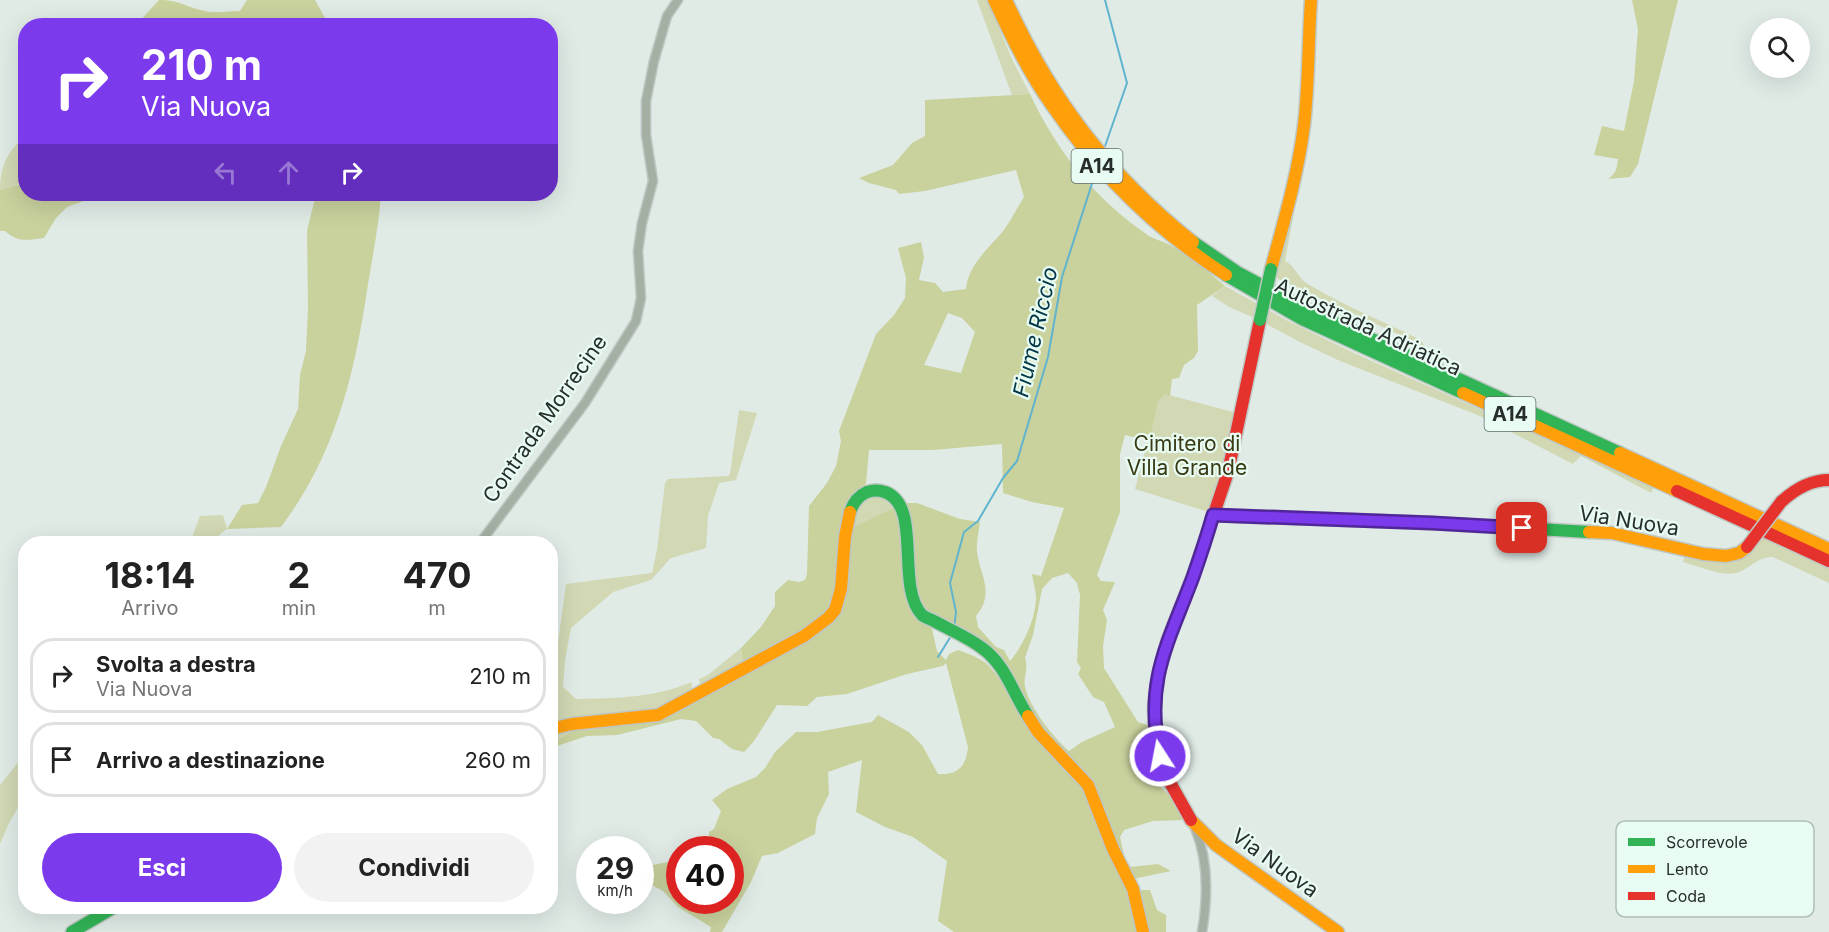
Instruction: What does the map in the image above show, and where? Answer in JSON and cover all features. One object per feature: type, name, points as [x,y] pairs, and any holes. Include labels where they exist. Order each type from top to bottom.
[{"type":"main road","name":"Autostrada Adriatica","points":[[994,0],[1025,52],[1088,139],[1160,214],[1238,285],[1302,319],[1829,561]]},
{"type":"main road","name":"Autostrada Adriatica","points":[[1006,0],[1025,52]]},
{"type":"main road","name":"Via Nuova","points":[[1311,0],[1307,105],[1295,177],[1271,269],[1227,472],[1193,576],[1168,639],[1159,672],[1154,707],[1155,729],[1168,778],[1192,822],[1216,845],[1338,932]]},
{"type":"main road","name":"Autostrada Adriatica","points":[[1201,252],[1304,308],[1829,549]]},
{"type":"main road","name":"Via Nuova","points":[[1213,515],[1432,523],[1612,533],[1703,554],[1726,556],[1739,553],[1748,547],[1781,502],[1793,492],[1810,483],[1829,480]]},
{"type":"main road","points":[[558,727],[658,715],[804,636],[835,610],[841,593],[849,517],[855,502],[866,492],[886,491],[899,501],[904,514],[908,572],[916,605],[922,615],[934,623],[984,648],[1000,665],[1038,732],[1088,785],[1113,849],[1133,889],[1143,932]]},
{"type":"main road","points":[[72,932],[102,914]]},
{"type":"street","name":"Contrada Morrecine","points":[[485,536],[585,403],[636,321],[641,298],[638,251],[653,181],[646,135],[646,101],[654,61],[667,16],[678,0]]},
{"type":"street","name":"Via Nuova","points":[[1192,822],[1200,840],[1206,869],[1206,898],[1202,932]]},
{"type":"green space","points":[[159,0],[215,12],[240,11],[247,0],[315,0],[325,18],[142,18]]},
{"type":"green space","points":[[977,0],[987,0],[1012,59],[1030,94],[1012,95]]},
{"type":"green space","points":[[1632,0],[1678,0],[1638,164],[1630,177],[1608,179],[1616,170],[1618,159],[1594,155],[1602,126],[1624,131],[1634,81],[1638,29]]},
{"type":"green space","points":[[1030,94],[1053,136],[1095,191],[1149,236],[1184,254],[1225,286],[1197,305],[1198,351],[1194,358],[1184,365],[1179,378],[1172,379],[1170,396],[1165,394],[1158,402],[1149,441],[1125,435],[1120,454],[1120,512],[1097,575],[1101,581],[1115,582],[1103,610],[1107,620],[1103,646],[1104,668],[1138,722],[1150,726],[1161,771],[1158,784],[1172,798],[1185,820],[1153,821],[1124,830],[1120,837],[1125,859],[1131,867],[1158,864],[1171,871],[1133,879],[1092,788],[1041,731],[1005,666],[934,619],[919,604],[903,503],[917,503],[960,519],[980,522],[977,551],[986,591],[982,607],[976,616],[978,627],[996,647],[1004,650],[1010,661],[1024,640],[1035,606],[1036,595],[1032,574],[1041,576],[1064,508],[1032,502],[1003,493],[1002,444],[933,450],[869,450],[866,484],[856,492],[834,602],[818,626],[743,665],[741,648],[761,627],[775,606],[775,592],[788,580],[799,582],[805,580],[809,506],[827,483],[836,466],[841,441],[839,431],[876,334],[894,315],[905,298],[906,278],[898,248],[921,242],[924,258],[919,280],[935,283],[943,292],[966,289],[975,265],[1004,230],[1024,197],[1016,170],[925,191],[899,194],[896,190],[859,178],[893,165],[912,143],[925,136],[925,100]],"holes":[[[948,313],[962,318],[975,332],[961,373],[924,365]],[[1068,573],[1077,583],[1080,595],[1077,662],[1081,668],[1078,674],[1093,697],[1104,702],[1115,727],[1082,742],[1069,751],[1037,713],[1025,687],[1025,658],[1033,635],[1042,589],[1052,578]]]},
{"type":"green space","points":[[18,144],[18,185],[0,190],[3,167]]},
{"type":"green space","points":[[1303,162],[1285,261],[1308,284],[1419,339],[1426,347],[1274,277]]},
{"type":"green space","points":[[18,185],[18,201],[84,201],[67,207],[56,218],[44,238],[23,240],[5,231],[0,231],[0,190]]},
{"type":"green space","points":[[314,201],[380,201],[363,317],[349,381],[329,442],[316,471],[281,527],[227,529],[242,505],[258,503],[298,409],[300,375],[306,351],[307,231]]},
{"type":"green space","points":[[1225,286],[1288,321],[1354,353],[1654,487],[1651,493],[1581,456],[1573,464],[1480,416],[1340,361],[1229,307],[1212,296]]},
{"type":"green space","name":"Cimitero di Villa Grande","points":[[1165,394],[1237,413],[1212,513],[1135,489],[1158,402]]},
{"type":"green space","points":[[739,410],[757,413],[736,480],[719,483],[708,516],[706,548],[671,558],[651,580],[613,592],[571,628],[565,660],[563,687],[576,699],[649,694],[692,682],[691,693],[644,713],[558,723],[558,642],[566,584],[652,573],[665,483],[668,479],[728,476]]},
{"type":"green space","points":[[872,497],[884,498],[895,507],[851,528],[860,506]]},
{"type":"green space","points":[[895,507],[906,575],[933,625],[937,651],[946,660],[949,654],[958,650],[974,656],[986,663],[997,675],[1018,709],[1079,780],[1128,890],[1150,890],[1157,910],[1166,915],[1166,932],[954,932],[938,921],[947,861],[913,837],[885,827],[856,812],[862,760],[828,772],[829,794],[817,818],[815,834],[778,853],[762,856],[744,894],[744,836],[709,836],[721,811],[712,800],[727,789],[756,777],[775,752],[796,732],[817,732],[872,722],[878,715],[909,732],[922,745],[938,774],[956,771],[963,764],[968,747],[946,663],[943,666],[907,674],[847,694],[817,697],[807,706],[777,705],[754,741],[744,752],[732,749],[719,739],[713,738],[696,721],[681,719],[617,735],[587,736],[558,746],[558,739],[574,731],[653,721],[827,625],[851,528]]},
{"type":"green space","points":[[223,515],[227,529],[219,536],[193,536],[200,516]]},
{"type":"green space","points":[[1763,534],[1829,565],[1829,583],[1773,557],[1763,559],[1739,572],[1726,574],[1683,562],[1685,554],[1732,561]]},
{"type":"green space","points":[[741,648],[743,665],[701,689],[699,679],[708,675]]},
{"type":"green space","points":[[653,721],[568,734],[558,739],[558,730]]},
{"type":"green space","points":[[18,763],[18,807],[0,844],[0,785]]},
{"type":"green space","points":[[666,862],[666,894],[654,886],[654,865]]},
{"type":"green space","points":[[690,914],[732,914],[722,932],[710,932],[711,927]]},
{"type":"waterway","name":"Fiume Riccio","points":[[1104,149],[1127,83],[1105,0]]},
{"type":"waterway","name":"Fiume Riccio","points":[[954,628],[956,612],[950,583],[964,532],[978,521],[1003,478],[1017,461],[1048,357],[1062,277],[1096,171]]},
{"type":"waterway","name":"Fiume Riccio","points":[[938,657],[951,636]]},
{"type":"traffic: fast","points":[[1193,242],[1237,272],[1304,308],[1620,453]]},
{"type":"traffic: fast","points":[[1260,320],[1271,269]]},
{"type":"traffic: fast","points":[[1226,275],[1302,319],[1463,393]]},
{"type":"traffic: fast","points":[[850,512],[858,498],[869,491],[885,492],[896,500],[903,513],[906,529],[910,586],[914,602],[922,615],[971,640],[990,655],[1003,670],[1028,716]]},
{"type":"traffic: fast","points":[[1213,515],[1432,523],[1589,532]]},
{"type":"traffic: fast","points":[[72,932],[102,914]]},
{"type":"traffic: slow","points":[[994,0],[1035,79],[1088,154],[1152,219],[1200,258],[1226,275]]},
{"type":"traffic: slow","points":[[1006,0],[1042,70],[1084,133],[1134,189],[1193,242]]},
{"type":"traffic: slow","points":[[1271,269],[1290,197],[1304,125],[1311,0]]},
{"type":"traffic: slow","points":[[1463,393],[1677,491]]},
{"type":"traffic: slow","points":[[1620,453],[1829,549]]},
{"type":"traffic: slow","points":[[558,727],[658,715],[804,636],[835,610],[841,589],[845,537],[850,512]]},
{"type":"traffic: slow","points":[[1589,532],[1612,533],[1703,554],[1726,556],[1739,553],[1747,547]]},
{"type":"traffic: slow","points":[[1028,716],[1038,732],[1088,785],[1113,849],[1133,889],[1143,932]]},
{"type":"traffic: slow","points":[[1191,820],[1216,845],[1338,932]]},
{"type":"traffic: jam","points":[[1191,820],[1168,779],[1155,729],[1154,707],[1159,672],[1168,639],[1193,576],[1228,472],[1260,320]]},
{"type":"traffic: jam","points":[[1781,502],[1803,486],[1829,480]]},
{"type":"traffic: jam","points":[[1677,491],[1829,561]]},
{"type":"traffic: jam","points":[[1747,547],[1781,502]]},
{"type":"route","points":[[1160,756],[1155,729],[1155,690],[1168,639],[1193,576],[1213,515],[1522,528]]}]
